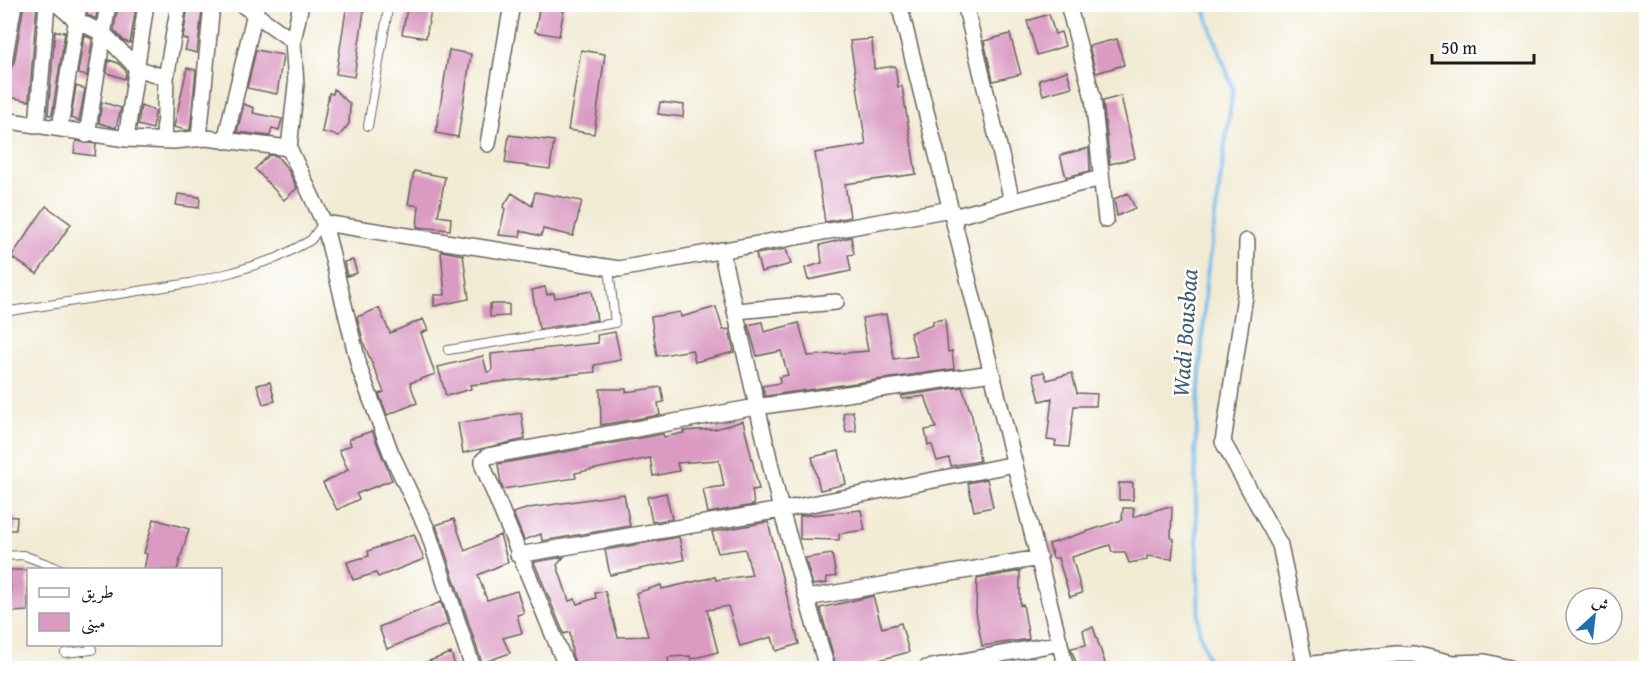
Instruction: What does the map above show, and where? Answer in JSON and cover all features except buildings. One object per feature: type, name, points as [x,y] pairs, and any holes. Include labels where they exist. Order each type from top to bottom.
[{"type":"street","points":[[4,62],[14,4]]},
{"type":"street","points":[[37,126],[47,4]]},
{"type":"street","points":[[57,4],[76,20],[104,34],[137,68],[166,78]]},
{"type":"street","points":[[60,128],[79,4]]},
{"type":"street","points":[[87,135],[108,4]]},
{"type":"street","points":[[126,139],[146,4]]},
{"type":"street","points":[[164,141],[166,78],[179,4]]},
{"type":"street","points":[[199,138],[212,4]]},
{"type":"street","points":[[241,4],[256,10],[293,41]]},
{"type":"street","points":[[301,4],[293,41],[296,85],[289,148],[324,223],[360,370],[391,453],[427,529],[473,669]]},
{"type":"street","points":[[488,144],[512,4]]},
{"type":"street","points":[[899,4],[1066,669]]},
{"type":"street","points":[[965,4],[1012,201]]},
{"type":"street","points":[[1068,4],[1093,98],[1106,220]]},
{"type":"street","points":[[225,141],[256,10]]},
{"type":"street","points":[[4,120],[60,128],[87,135],[126,139],[164,141],[199,138],[289,148]]},
{"type":"street","points":[[324,223],[609,268],[952,213],[1012,201],[1101,178]]},
{"type":"street","points":[[1247,241],[1246,289],[1223,442],[1280,545],[1300,667],[1396,654],[1414,654],[1453,663],[1485,662],[1510,669]]},
{"type":"street","points":[[721,250],[781,510],[827,669]]},
{"type":"street","points":[[736,311],[836,302]]},
{"type":"street","points":[[567,669],[483,466],[483,460],[488,456],[756,406],[992,373]]},
{"type":"street","points":[[518,555],[781,510],[1016,464]]},
{"type":"street","points":[[807,598],[1039,558]]},
{"type":"street","points":[[926,669],[1060,643]]},
{"type":"lane","points":[[368,126],[389,4]]},
{"type":"lane","points":[[4,312],[190,283],[233,272],[277,258],[312,240],[324,223]]},
{"type":"lane","points":[[448,350],[615,323],[609,268]]},
{"type":"lane","points":[[4,556],[23,555],[58,568]]},
{"type":"lane","points":[[65,653],[92,650],[90,646]]},
{"type":"waterway","name":"Wadi Bousbaa","points":[[1202,4],[1233,89],[1206,282],[1195,452],[1199,631],[1211,668]]}]
